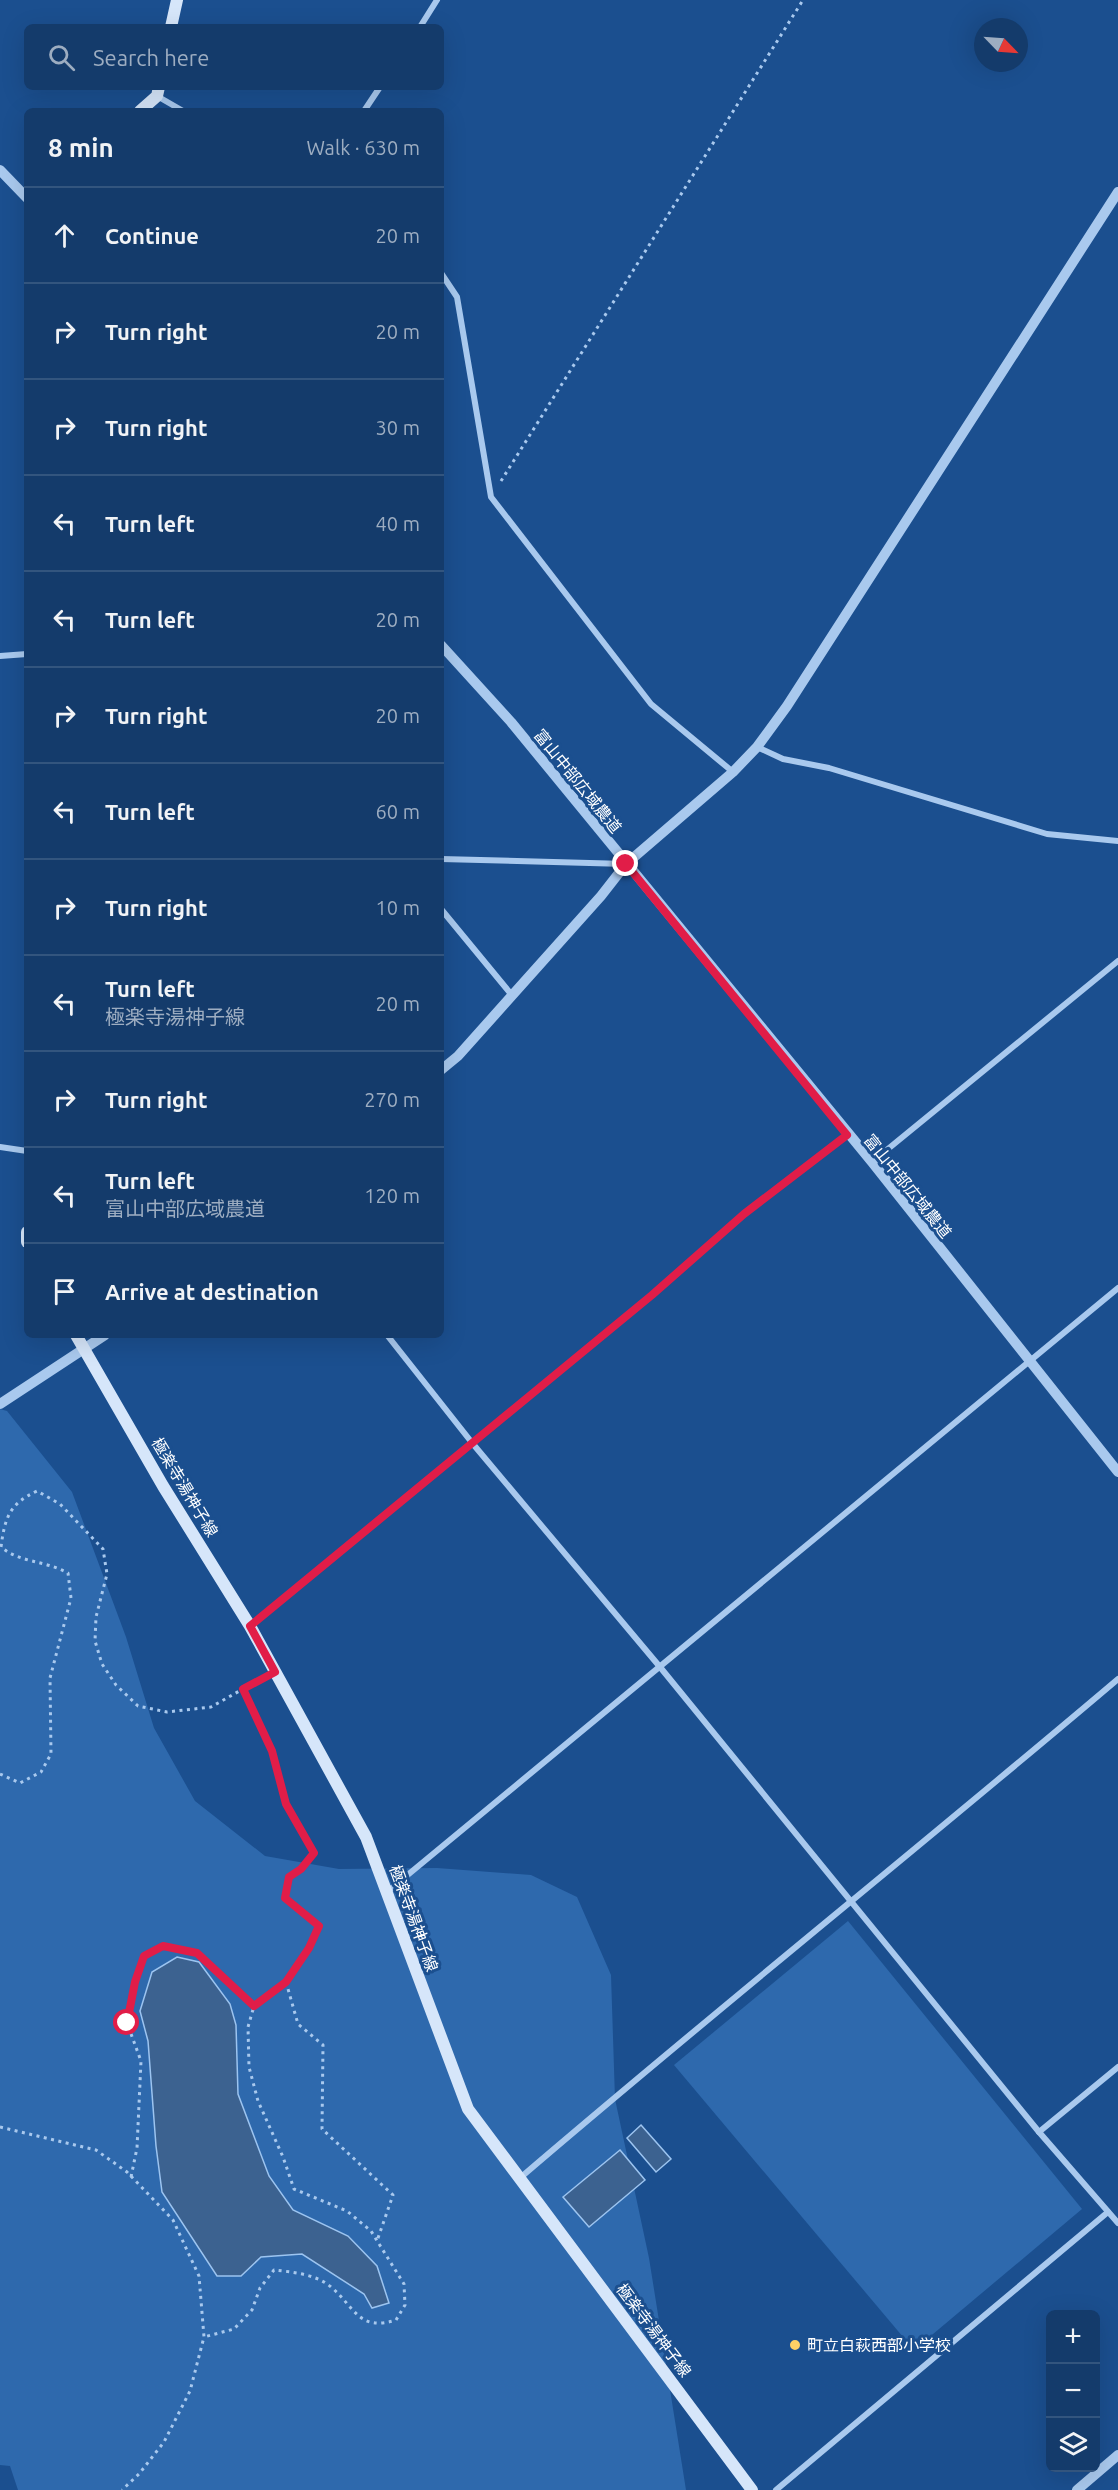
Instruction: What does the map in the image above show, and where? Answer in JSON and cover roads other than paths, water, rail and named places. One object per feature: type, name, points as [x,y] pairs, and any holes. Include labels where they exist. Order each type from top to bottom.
[{"type":"main road","points":[[172,24],[177,0]]},
{"type":"main road","points":[[143,108],[158,91]]},
{"type":"main road","name":"極楽寺湯神子線","points":[[78,1338],[163,1486],[250,1626],[366,1837],[468,2109],[752,2490]]},
{"type":"street","points":[[422,24],[437,0]]},
{"type":"street","points":[[366,108],[378,90]]},
{"type":"street","points":[[158,91],[179,108]]},
{"type":"street","points":[[0,170],[24,195]]},
{"type":"street","points":[[444,1068],[458,1056],[601,896],[626,864],[733,772],[758,747],[787,706],[1118,192]]},
{"type":"street","points":[[444,278],[457,297],[491,497],[651,704],[733,772]]},
{"type":"street","name":"富山中部広域農道","points":[[444,648],[511,722],[847,1135],[872,1162],[1118,1472]]},
{"type":"street","points":[[0,656],[24,654]]},
{"type":"street","points":[[758,747],[783,759],[828,768],[1047,834],[1118,841]]},
{"type":"street","points":[[444,859],[626,864]]},
{"type":"street","points":[[444,913],[511,994]]},
{"type":"street","points":[[872,1162],[1118,961]]},
{"type":"street","points":[[250,1626],[652,1295],[744,1214],[847,1135]]},
{"type":"street","points":[[0,1147],[24,1150]]},
{"type":"street","points":[[387,1892],[1118,1288]]},
{"type":"street","points":[[0,1404],[101,1338]]},
{"type":"street","points":[[389,1338],[473,1444],[852,1900],[1039,2132],[1118,2223]]},
{"type":"street","points":[[519,2178],[642,2073],[1118,1679]]},
{"type":"street","points":[[1039,2132],[1118,2067]]},
{"type":"street","points":[[776,2490],[1108,2212]]},
{"type":"street","points":[[1077,2490],[1118,2455]]},
{"type":"place","name":"町立白萩西部小学校","points":[[795,2345]]}]
